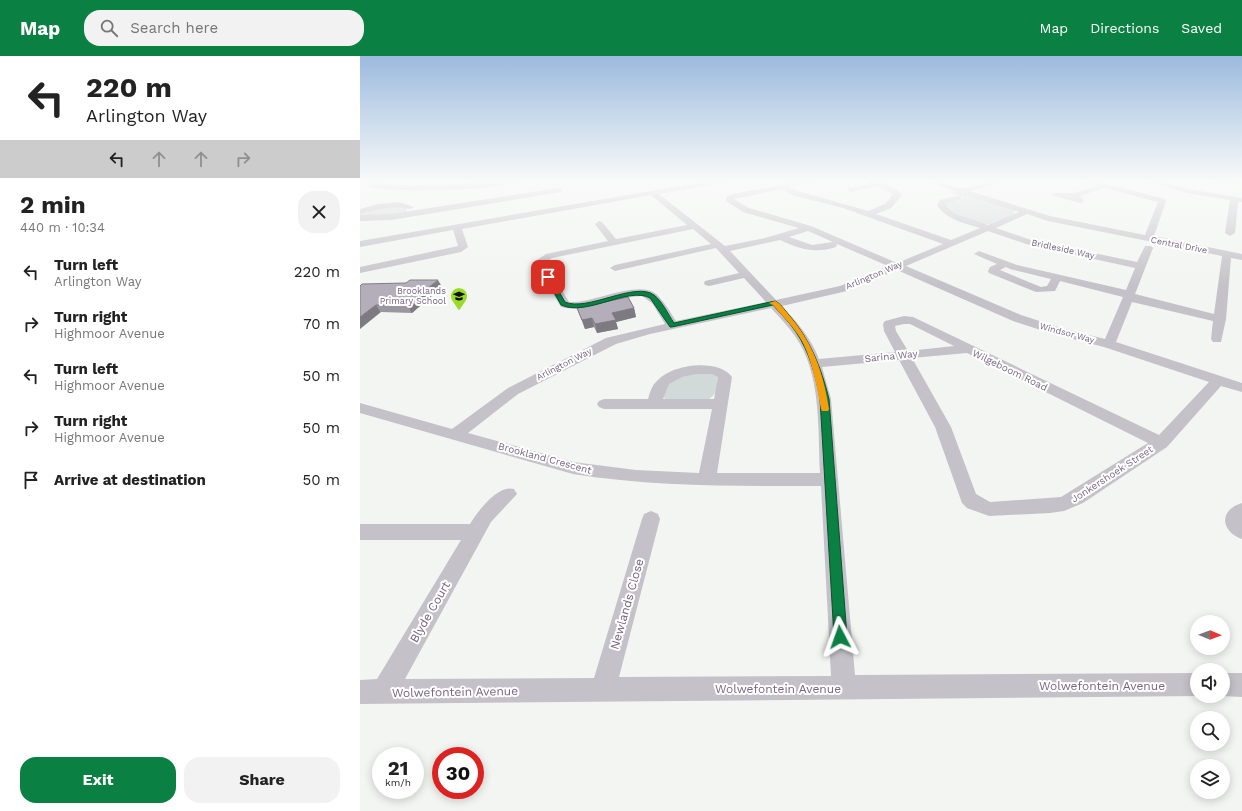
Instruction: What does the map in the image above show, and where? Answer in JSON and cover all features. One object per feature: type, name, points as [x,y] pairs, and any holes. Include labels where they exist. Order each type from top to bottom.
[{"type":"street","points":[[360,218],[384,218],[403,215]]},
{"type":"street","points":[[360,244],[457,228],[503,215]]},
{"type":"street","points":[[681,215],[721,247],[775,303],[802,336],[814,364],[824,399],[844,688]]},
{"type":"street","name":"Windsor Way","points":[[764,215],[808,228],[1017,318],[1056,331],[1109,344],[1219,379],[1242,388]]},
{"type":"street","points":[[871,215],[950,243]]},
{"type":"street","name":"Bridleside Way","points":[[952,215],[1045,246],[1140,266]]},
{"type":"street","name":"Arlington Way","points":[[456,434],[514,391],[591,350],[622,337],[843,289],[1018,215]]},
{"type":"street","name":"Central Drive","points":[[1038,215],[1148,244],[1242,257]]},
{"type":"street","points":[[1109,344],[1140,266],[1158,215]]},
{"type":"street","points":[[1230,233],[1234,215]]},
{"type":"street","points":[[599,224],[614,243]]},
{"type":"street","points":[[672,325],[652,297],[646,294],[634,294],[580,306],[565,305],[540,264],[540,260],[549,256],[695,226]]},
{"type":"street","points":[[360,270],[458,250],[463,247],[457,228]]},
{"type":"street","points":[[616,268],[721,247],[782,237],[808,228]]},
{"type":"street","points":[[782,237],[814,250],[833,246]]},
{"type":"street","points":[[980,254],[1005,264],[1122,292],[1135,299],[1220,319]]},
{"type":"street","points":[[1218,339],[1227,254]]},
{"type":"street","points":[[1005,264],[994,269],[993,272],[1040,290],[1051,289],[1057,277]]},
{"type":"street","points":[[709,283],[748,274]]},
{"type":"street","name":"Wilgeboom Road","points":[[904,355],[889,327],[890,323],[904,320],[913,321],[1161,443]]},
{"type":"street","name":"Sarina Way","points":[[814,364],[968,349]]},
{"type":"street","name":"Jonkershoek Street","points":[[904,355],[943,428],[968,498],[980,506],[989,509],[1050,506],[1064,504],[1077,498],[1161,443],[1219,379]]},
{"type":"street","points":[[654,404],[661,384],[667,378],[707,368],[721,371],[725,377],[707,479]]},
{"type":"street","points":[[604,404],[720,404]]},
{"type":"street","name":"Brookland Crescent","points":[[360,408],[573,468],[627,477],[707,479],[830,478]]},
{"type":"street","name":"Blyde Court","points":[[372,692],[476,532],[484,517],[508,494]]},
{"type":"street","points":[[1242,510],[1234,516],[1235,522],[1242,531]]},
{"type":"street","name":"Newlands Close","points":[[603,690],[652,519]]},
{"type":"street","points":[[360,532],[476,532]]},
{"type":"street","name":"Wolwefontein Avenue","points":[[372,692],[1190,685]]},
{"type":"street","points":[[1230,685],[1242,685]]},
{"type":"shaded area","points":[[360,215],[385,215],[360,217]]},
{"type":"shaded area","points":[[960,215],[1012,215],[990,224],[984,224]]},
{"type":"shaded area","points":[[706,371],[718,376],[717,387],[711,398],[707,400],[668,400],[662,397],[665,385],[673,379]]},
{"type":"building","points":[[410,280],[438,280],[407,305],[376,305],[360,317],[360,286],[362,284],[406,283]]},
{"type":"building","points":[[628,297],[634,308],[612,313],[616,320],[595,324],[592,318],[582,320],[577,308]]},
{"type":"slow traffic","points":[[772,303],[775,303],[795,327],[807,345],[823,389],[825,409]]},
{"type":"place","name":"Brooklands Primary School","points":[[459,311]]},
{"type":"route","points":[[548,277],[563,304],[568,306],[580,306],[642,293],[652,297],[672,325],[775,303],[799,331],[811,354],[823,389],[840,637]]}]
